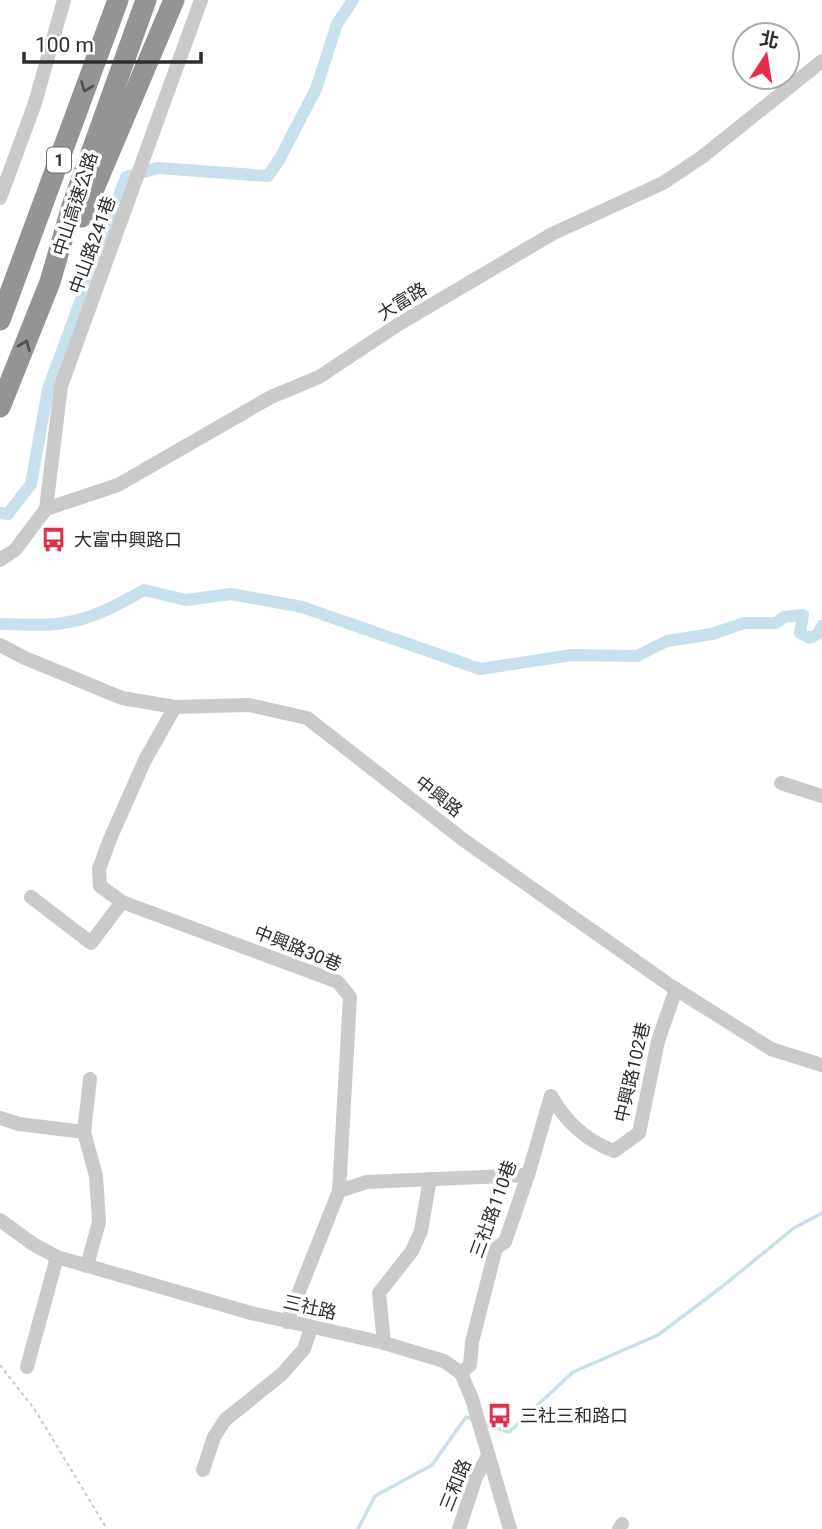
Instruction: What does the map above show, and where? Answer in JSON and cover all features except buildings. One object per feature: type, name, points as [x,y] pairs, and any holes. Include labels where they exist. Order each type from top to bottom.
[{"type":"highway","name":"中山高速公路","points":[[0,320],[118,0]]},
{"type":"highway","name":"中山高速公路","points":[[0,407],[51,282],[72,206],[146,0]]},
{"type":"highway","points":[[51,282],[87,206],[174,0]]},
{"type":"street","points":[[0,198],[35,103],[64,0]]},
{"type":"street","name":"中山路241巷","points":[[46,509],[61,386],[201,0]]},
{"type":"street","name":"大富路","points":[[46,509],[118,485],[271,397],[320,377],[399,324],[552,234],[663,183],[702,157],[822,61]]},
{"type":"street","points":[[0,560],[15,550],[46,509]]},
{"type":"street","name":"中興路","points":[[0,645],[122,698],[175,707],[249,705],[307,718],[466,841],[676,989],[771,1049],[822,1065]]},
{"type":"street","name":"中興路30巷","points":[[175,707],[145,760],[99,869],[100,886],[122,902],[338,982],[350,998],[339,1191],[287,1322]]},
{"type":"street","points":[[781,783],[822,796]]},
{"type":"street","points":[[31,897],[91,943],[122,902]]},
{"type":"street","name":"中興路102巷","points":[[551,1096],[561,1114],[597,1144],[614,1151],[639,1133],[659,1041],[676,989]]},
{"type":"street","points":[[87,1266],[99,1222],[96,1176],[84,1132],[90,1079]]},
{"type":"street","name":"三社路110巷","points":[[461,1373],[470,1365],[472,1342],[496,1248],[505,1241],[551,1096]]},
{"type":"street","points":[[0,1118],[19,1124],[84,1132]]},
{"type":"street","points":[[339,1191],[367,1182],[528,1175]]},
{"type":"street","points":[[384,1343],[379,1293],[412,1251],[421,1231],[430,1179]]},
{"type":"street","name":"三社路","points":[[0,1220],[33,1244],[57,1257],[287,1322],[384,1343],[444,1361],[461,1373]]},
{"type":"street","points":[[27,1367],[57,1257]]},
{"type":"street","points":[[203,1470],[214,1437],[225,1420],[282,1374],[304,1349],[311,1328]]},
{"type":"street","points":[[461,1373],[479,1422],[510,1529]]},
{"type":"street","name":"三和路","points":[[459,1529],[472,1486],[488,1456]]},
{"type":"path","points":[[0,1365],[35,1410],[107,1529]]},
{"type":"waterway","points":[[0,513],[8,514],[31,484],[48,389],[126,177],[158,168],[268,176],[316,89],[337,24],[353,0]]},
{"type":"waterway","points":[[0,624],[49,625],[80,620],[113,607],[144,590],[186,600],[231,594],[302,607],[480,669],[572,655],[637,656],[667,641],[712,634],[744,623],[776,623],[784,617],[803,615],[800,633],[810,638],[818,634],[822,626]]},
{"type":"waterway","points":[[484,1424],[509,1432],[573,1372],[658,1335],[794,1228],[822,1213]]},
{"type":"waterway","points":[[358,1529],[375,1496],[432,1465],[466,1417],[474,1420]]},
{"type":"place","name":"大富中興路口","points":[[54,539]]},
{"type":"place","name":"三社三和路口","points":[[500,1415]]}]
